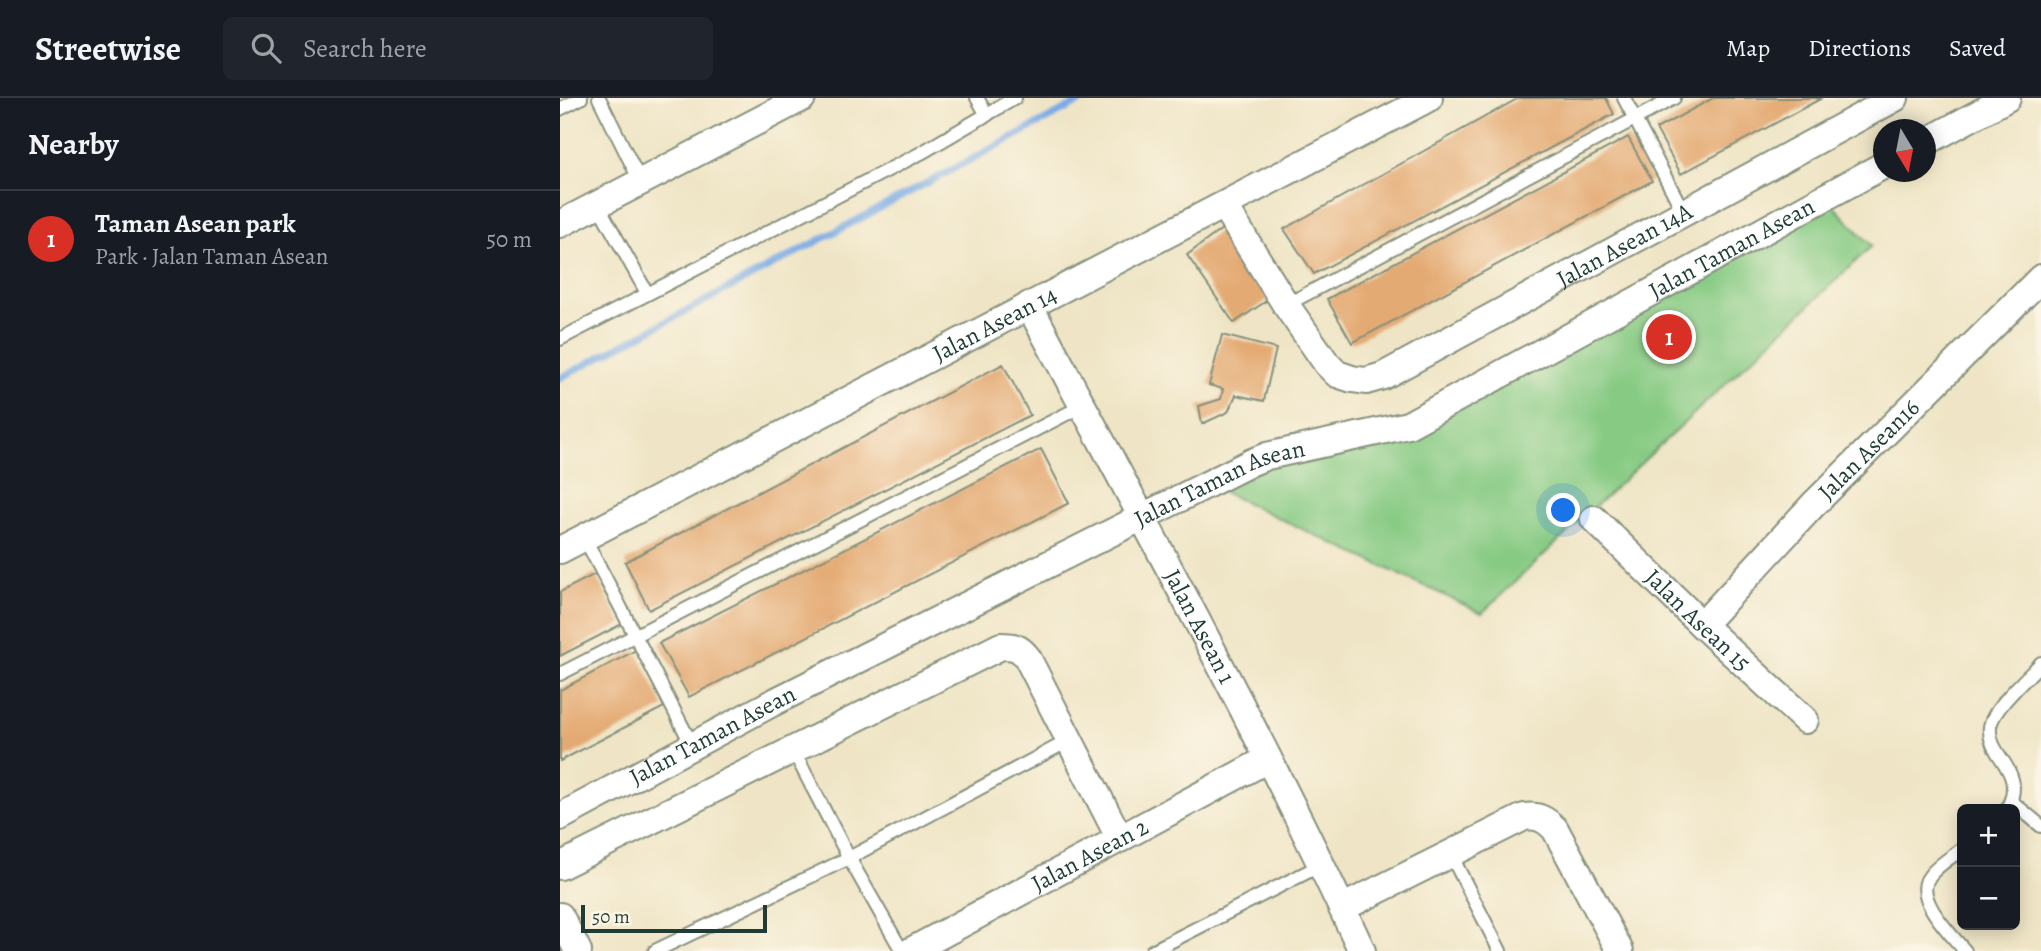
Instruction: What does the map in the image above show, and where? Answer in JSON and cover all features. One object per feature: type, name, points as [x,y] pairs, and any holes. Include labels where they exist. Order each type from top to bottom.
[{"type":"street","points":[[560,224],[802,98]]},
{"type":"street","name":"Jalan Asean 14","points":[[560,550],[1429,98]]},
{"type":"street","name":"Jalan Asean 14A","points":[[1286,305],[1337,374],[1366,381],[1383,376],[1895,98]]},
{"type":"street","points":[[1936,137],[2007,98]]},
{"type":"street","name":"Jalan Taman Asean","points":[[560,817],[692,745],[1267,456],[1408,425],[1873,171]]},
{"type":"street","points":[[1224,206],[1286,305]]},
{"type":"street","name":"Jalan Asean16","points":[[1702,625],[1813,505],[2041,278]]},
{"type":"street","name":"Jalan Asean 1","points":[[1028,305],[1268,759],[1362,951]]},
{"type":"street","name":"Jalan Asean 15","points":[[1594,519],[1702,625],[1805,720]]},
{"type":"street","points":[[560,866],[1001,646],[1014,646],[1021,649],[1027,657],[1120,839]]},
{"type":"street","name":"Jalan Asean 2","points":[[924,948],[1268,759]]},
{"type":"street","points":[[1342,908],[1524,817],[1535,816],[1546,820],[1555,829],[1620,951]]},
{"type":"street","points":[[560,916],[578,951]]},
{"type":"lane","points":[[560,109],[581,98]]},
{"type":"lane","points":[[599,98],[640,183]]},
{"type":"lane","points":[[977,98],[987,115]]},
{"type":"lane","points":[[560,339],[921,153],[1016,98]]},
{"type":"lane","points":[[1624,98],[1684,213]]},
{"type":"lane","points":[[1286,305],[1674,98]]},
{"type":"lane","points":[[597,205],[647,293]]},
{"type":"lane","points":[[560,674],[1082,406]]},
{"type":"lane","points":[[584,537],[692,745]]},
{"type":"lane","points":[[2009,804],[2013,788],[2010,772],[1992,741],[1990,728],[1995,715],[2041,663]]},
{"type":"lane","points":[[655,951],[849,858],[1068,741]]},
{"type":"lane","points":[[793,750],[849,858],[902,951]]},
{"type":"lane","points":[[2020,813],[2041,827]]},
{"type":"lane","points":[[1957,853],[1929,877],[1924,887],[1927,902],[1965,951]]},
{"type":"lane","points":[[1451,855],[1500,951]]},
{"type":"lane","points":[[1152,951],[1321,865]]},
{"type":"green space","points":[[1825,197],[1872,246],[1482,613],[1206,484],[1393,429]]},
{"type":"building","points":[[1519,98],[1606,98],[1614,114],[1314,274],[1284,229]]},
{"type":"building","points":[[1713,98],[1822,98],[1681,174],[1656,129]]},
{"type":"building","points":[[1628,137],[1652,181],[1352,343],[1327,299]]},
{"type":"building","points":[[1222,229],[1269,299],[1234,323],[1187,255]]},
{"type":"building","points":[[1222,335],[1276,349],[1264,401],[1236,395],[1228,412],[1202,424],[1199,406],[1221,399],[1223,389],[1209,385]]},
{"type":"building","points":[[1003,364],[1030,415],[649,610],[625,562]]},
{"type":"building","points":[[1041,449],[1069,503],[689,697],[659,643]]},
{"type":"building","points":[[595,574],[622,624],[560,656],[560,592]]},
{"type":"building","points":[[636,650],[664,707],[560,761],[560,690]]},
{"type":"waterway","points":[[560,378],[1087,98]]},
{"type":"place","name":"Taman Asean park","points":[[1669,337]]}]
